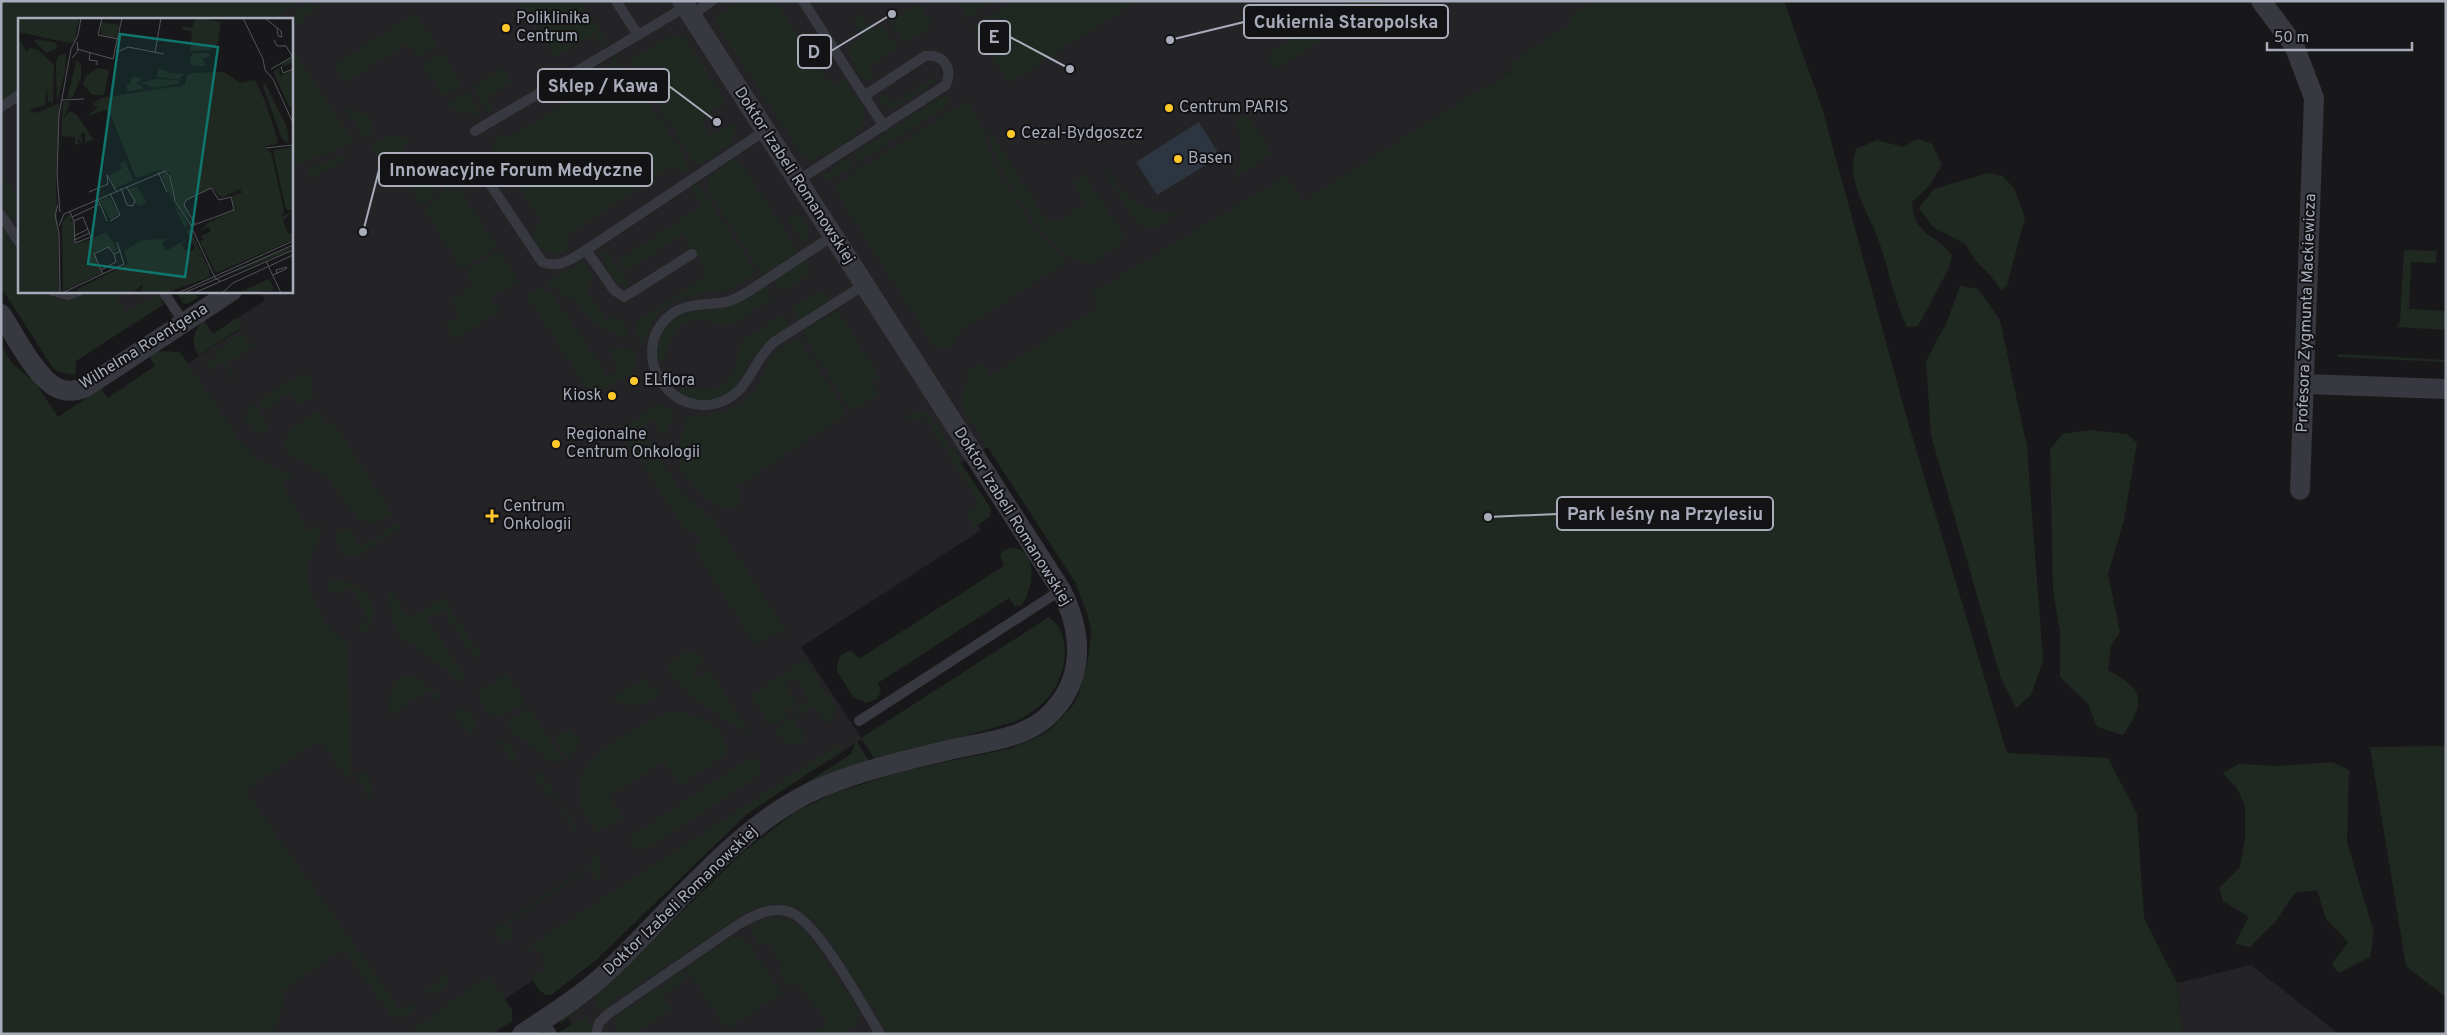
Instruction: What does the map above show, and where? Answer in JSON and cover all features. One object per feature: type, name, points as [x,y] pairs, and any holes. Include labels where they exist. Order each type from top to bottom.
[{"type":"street","name":"Profesora Zygmunta Mackiewicza","points":[[2261,1],[2294,45],[2314,98],[2300,490]]},
{"type":"street","name":"Doktor Izabeli Romanowskiej","points":[[522,1034],[547,1027],[605,974],[734,847],[776,813],[827,785],[900,763],[1006,737],[1023,731],[1047,716],[1066,691],[1076,664],[1077,633],[1074,618],[1061,590],[686,8]]},
{"type":"street","name":"Wilhelma Roentgena","points":[[1,314],[46,381],[58,389],[68,391],[86,387],[230,292]]},
{"type":"street","points":[[2304,384],[2446,389]]},
{"type":"lane","points":[[616,1],[638,35]]},
{"type":"lane","points":[[475,131],[686,8],[712,1]]},
{"type":"lane","points":[[803,1],[884,126]]},
{"type":"lane","points":[[797,181],[946,85],[949,71],[946,63],[940,57],[925,56],[864,96]]},
{"type":"lane","points":[[1,106],[18,96]]},
{"type":"lane","points":[[476,163],[542,262],[558,265],[586,250],[766,130]]},
{"type":"lane","points":[[1,215],[18,240]]},
{"type":"lane","points":[[832,236],[735,299],[692,305],[670,315],[656,332],[651,348],[654,368],[661,383],[670,394],[690,404],[708,405],[723,401],[744,386],[762,354],[774,342],[864,284]]},
{"type":"lane","points":[[586,250],[614,290],[624,296],[692,254]]},
{"type":"lane","points":[[57,292],[68,295],[76,292]]},
{"type":"lane","points":[[164,292],[184,323]]},
{"type":"lane","points":[[859,721],[1061,590]]},
{"type":"lane","points":[[596,1034],[599,1023],[608,1014],[740,924],[759,914],[775,911],[790,912],[810,927],[880,1034]]},
{"type":"shaded area","points":[[1,1],[300,1],[286,10],[280,18],[18,18],[18,90],[1,101]]},
{"type":"shaded area","name":"Centrum Onkologii","points":[[125,1],[1591,1],[1596,10],[988,447],[960,464],[990,511],[975,521],[981,530],[801,647],[862,739],[687,852],[613,928],[451,1034],[185,1034],[1,485],[242,328],[236,319],[265,300],[261,292],[292,292],[292,18],[99,18]]},
{"type":"shaded area","points":[[311,1],[317,8],[303,17],[304,20],[294,26],[291,18],[293,13]]},
{"type":"shaded area","points":[[520,1],[580,1],[608,44],[602,47],[594,34],[556,57]]},
{"type":"shaded area","points":[[740,1],[774,1],[802,42],[814,36],[815,39],[805,46],[832,86],[841,79],[845,81],[863,106],[864,118],[861,126],[854,134],[812,162],[800,152],[713,18]]},
{"type":"shaded area","points":[[956,1],[993,1],[967,18]]},
{"type":"shaded area","points":[[1015,1],[1133,1],[1134,3],[1009,83],[974,29]]},
{"type":"shaded area","points":[[1351,1],[1383,1],[1276,69],[1266,56]]},
{"type":"shaded area","points":[[1587,1],[1784,1],[1822,108],[1907,419],[2007,753],[2108,758],[2137,814],[2144,918],[2177,983],[2183,1034],[889,1034],[822,929],[810,916],[795,907],[776,903],[747,911],[599,1011],[594,1004],[598,1001],[595,997],[559,1025],[563,1018],[610,982],[743,852],[797,811],[832,794],[903,771],[1012,748],[1044,734],[1073,705],[1079,694],[1089,655],[1091,632],[1088,616],[1075,582],[963,409],[963,394],[969,380],[965,374],[982,363],[990,376],[1100,306],[1092,293],[1286,176],[1303,202],[1485,86],[1487,88],[1512,71],[1511,62],[1572,23],[1569,17],[1589,5]]},
{"type":"shaded area","points":[[919,3],[933,25],[904,44],[890,22]]},
{"type":"shaded area","points":[[415,13],[437,45],[418,57],[408,43],[345,82],[335,65]]},
{"type":"shaded area","points":[[859,14],[862,15],[872,31],[882,25],[897,48],[868,67],[874,77],[871,81],[864,79],[850,57],[852,47],[863,37],[853,20]]},
{"type":"shaded area","points":[[673,35],[683,36],[726,102],[700,120],[709,135],[718,133],[736,122],[732,144],[699,164],[694,162],[629,60]]},
{"type":"shaded area","points":[[292,50],[354,143],[292,167]]},
{"type":"shaded area","points":[[442,53],[462,84],[443,96],[423,65]]},
{"type":"shaded area","points":[[616,58],[622,66],[628,69],[684,156],[688,173],[681,173],[674,164],[563,238],[568,246],[565,253],[549,252],[539,246],[534,236],[533,230],[542,222],[510,174],[503,178],[497,167],[493,155],[495,143],[502,132],[506,139],[617,74],[611,61]]},
{"type":"shaded area","points":[[502,68],[512,83],[487,97],[494,108],[489,113],[473,87]]},
{"type":"shaded area","points":[[18,69],[18,292],[175,292],[72,359],[1,277],[1,79]]},
{"type":"shaded area","points":[[935,77],[937,81],[898,106],[890,108],[880,103],[879,98],[883,94],[892,104]]},
{"type":"shaded area","points":[[467,92],[482,115],[459,112],[448,104]]},
{"type":"shaded area","points":[[946,94],[951,103],[855,165],[855,154]]},
{"type":"shaded area","points":[[968,100],[981,127],[997,171],[1035,229],[1065,259],[1065,263],[964,328],[958,333],[952,345],[943,348],[934,346],[833,187]]},
{"type":"shaded area","points":[[345,108],[367,115],[374,127],[373,131],[365,138]]},
{"type":"shaded area","points":[[1247,114],[1272,154],[1234,178],[1241,157],[1241,142],[1234,121]]},
{"type":"shaded area","points":[[987,126],[1048,223],[1055,219],[1057,222],[1086,203],[1072,181],[1084,174],[1123,234],[1125,233],[1127,236],[1121,240],[1119,246],[1090,264],[1077,260],[1065,253],[1041,229],[1016,195],[996,159]]},
{"type":"shaded area","points":[[396,136],[412,140],[406,144],[398,167],[387,156],[380,160],[370,145],[381,138]]},
{"type":"shaded area","points":[[1918,139],[1932,144],[1942,165],[1929,186],[1912,202],[1914,213],[1921,228],[1952,255],[1949,268],[1918,326],[1907,327],[1898,306],[1874,228],[1855,184],[1853,161],[1856,149],[1877,140],[1903,147]]},
{"type":"shaded area","points":[[344,155],[347,158],[310,179],[305,170]]},
{"type":"shaded area","points":[[850,157],[851,168],[831,180],[826,179],[823,174]]},
{"type":"shaded area","points":[[733,159],[740,162],[798,251],[763,275],[705,185],[709,183],[709,176]]},
{"type":"shaded area","points":[[1108,171],[1121,190],[1137,203],[1156,211],[1179,213],[1153,229],[1144,225],[1140,227],[1105,173]]},
{"type":"shaded area","points":[[1,173],[18,198],[18,217],[14,219],[9,218],[1,206]]},
{"type":"shaded area","points":[[1988,173],[2002,176],[2014,188],[2025,218],[2007,285],[2001,290],[1991,276],[1976,261],[1965,244],[1933,227],[1919,208],[1934,189]]},
{"type":"shaded area","points":[[422,176],[439,186],[435,196],[421,205],[412,187],[417,183],[415,180]]},
{"type":"shaded area","points":[[697,185],[701,188],[756,273],[729,290],[690,295],[669,304],[653,318],[642,343],[636,332],[638,321],[709,274],[682,234],[627,271],[620,262],[621,259],[701,206],[693,193],[694,186]]},
{"type":"shaded area","points":[[445,186],[458,191],[464,196],[497,247],[462,269],[424,209],[439,199]]},
{"type":"shaded area","points":[[797,214],[807,223],[808,235],[805,244],[787,217]]},
{"type":"shaded area","points":[[1,225],[18,250],[18,292],[45,292],[50,296],[63,300],[79,297],[86,292],[113,292],[126,312],[154,296],[158,297],[164,304],[76,361],[75,375],[59,372],[53,368],[1,287]]},
{"type":"shaded area","points":[[605,249],[628,282],[628,286],[619,285],[602,259],[601,252]]},
{"type":"shaded area","points":[[2404,250],[2437,251],[2436,263],[2411,262],[2409,309],[2446,311],[2446,330],[2397,327],[2400,322]]},
{"type":"shaded area","points":[[499,251],[518,281],[491,297],[500,311],[455,339],[446,326],[460,316],[450,301],[473,286],[465,273]]},
{"type":"shaded area","points":[[804,260],[812,272],[782,292],[774,281]]},
{"type":"shaded area","points":[[581,261],[588,267],[592,275],[589,286],[585,289],[606,320],[614,317],[623,323],[626,338],[609,332],[595,322],[572,296],[566,300],[559,291],[546,284]]},
{"type":"shaded area","points":[[766,286],[773,298],[730,326],[699,320],[684,324],[673,335],[669,342],[666,358],[659,363],[658,346],[672,320],[688,312],[718,309],[733,304]]},
{"type":"shaded area","points":[[1960,286],[1978,289],[2000,320],[2027,447],[2043,661],[2031,695],[2016,708],[2001,679],[1931,435],[1926,361],[1947,322]]},
{"type":"shaded area","points":[[540,288],[552,294],[608,377],[619,370],[611,357],[611,350],[614,348],[636,350],[637,369],[593,397],[527,296]]},
{"type":"shaded area","points":[[823,289],[830,300],[800,320],[792,308]]},
{"type":"shaded area","points":[[177,292],[195,292],[198,297],[187,304],[183,303]]},
{"type":"shaded area","points":[[837,310],[880,378],[872,384],[878,394],[852,411],[801,332]]},
{"type":"shaded area","points":[[783,314],[790,326],[762,346],[738,383],[723,396],[712,400],[698,400],[685,396],[678,391],[684,386],[708,390],[728,381],[737,363],[740,343]]},
{"type":"shaded area","points":[[236,318],[242,327],[198,356],[194,346],[194,337],[197,328],[204,320],[213,334]]},
{"type":"shaded area","points":[[242,334],[249,346],[256,342],[257,344],[227,364],[235,377],[232,379],[222,362],[208,370],[205,365],[218,357],[215,351]]},
{"type":"shaded area","points":[[798,339],[847,414],[736,487],[741,496],[736,506],[728,509],[719,507],[698,491],[682,472],[679,464],[679,446],[687,415],[708,415],[736,406],[752,393],[773,357]]},
{"type":"shaded area","points":[[1,346],[12,363],[29,378],[31,376],[58,417],[101,388],[108,398],[155,366],[149,356],[157,351],[180,352],[240,441],[254,456],[279,470],[292,474],[293,476],[281,484],[308,532],[323,524],[309,560],[309,584],[312,596],[324,619],[349,645],[350,776],[347,778],[320,740],[303,749],[271,774],[266,774],[246,792],[400,1010],[412,1002],[414,1011],[404,1017],[392,1017],[344,949],[283,990],[282,1011],[271,1034],[1,1034]]},
{"type":"shaded area","points":[[2338,354],[2446,360],[2446,362],[2338,357]]},
{"type":"shaded area","points":[[300,374],[309,375],[312,380],[310,390],[315,395],[298,405],[290,393],[264,410],[258,401]]},
{"type":"shaded area","points":[[254,404],[270,429],[262,434],[253,431],[245,419],[247,410]]},
{"type":"shaded area","points":[[660,404],[675,414],[666,434],[663,436],[652,419],[640,428],[681,492],[713,519],[788,634],[784,637],[779,631],[755,644],[694,548],[702,543],[695,531],[689,535],[627,440],[629,438],[622,428]]},
{"type":"shaded area","points":[[319,411],[327,423],[332,421],[393,515],[375,523],[359,520],[327,476],[289,455],[284,442],[292,428]]},
{"type":"shaded area","points":[[919,411],[929,414],[991,509],[990,516],[974,528],[967,514],[980,503],[923,415],[914,421],[905,418]]},
{"type":"shaded area","points":[[2090,430],[2127,434],[2137,443],[2124,520],[2108,574],[2120,632],[2111,646],[2108,670],[2129,684],[2138,698],[2136,713],[2123,735],[2097,727],[2088,704],[2060,677],[2060,632],[2053,591],[2050,449],[2063,434]]},
{"type":"shaded area","points":[[398,523],[401,527],[354,558],[344,555],[336,544],[336,534],[341,529],[350,530],[361,547]]},
{"type":"shaded area","points":[[1010,548],[1020,550],[1026,554],[1030,561],[1031,580],[1022,605],[1015,607],[1009,598],[878,683],[881,691],[877,699],[866,703],[853,697],[837,671],[837,663],[842,655],[852,651],[859,659],[1004,566],[1000,556],[1002,551]]},
{"type":"shaded area","points":[[335,577],[357,587],[368,596],[374,619],[368,629],[363,631],[358,628],[369,618],[350,588],[338,593],[329,589],[329,581]]},
{"type":"shaded area","points":[[392,593],[404,612],[411,616],[418,614],[443,598],[481,656],[476,659],[443,610],[427,619],[465,678],[461,683],[443,667],[401,637],[394,622],[388,595]]},
{"type":"shaded area","points":[[1049,617],[1061,631],[1065,650],[1064,660],[1055,688],[1037,708],[1014,722],[876,761],[861,738]]},
{"type":"shaded area","points":[[686,652],[692,652],[701,657],[704,662],[691,672],[696,679],[709,670],[752,737],[704,705],[673,677],[665,666]]},
{"type":"shaded area","points":[[805,660],[835,707],[834,717],[828,724],[814,707],[796,718],[793,710],[809,700],[794,677],[785,682],[785,685],[797,704],[786,710],[789,716],[776,724],[773,721],[769,724],[751,695]]},
{"type":"shaded area","points":[[506,674],[525,702],[503,716],[495,717],[483,708],[479,691]]},
{"type":"shaded area","points":[[410,675],[439,695],[437,702],[428,690],[390,716],[391,690],[397,681]]},
{"type":"shaded area","points":[[645,678],[652,689],[660,684],[657,697],[646,703],[635,705],[629,705],[612,699]]},
{"type":"shaded area","points":[[528,707],[564,761],[552,762],[504,725]]},
{"type":"shaded area","points":[[465,710],[476,719],[477,727],[470,735],[454,712]]},
{"type":"shaded area","points":[[681,712],[705,721],[720,732],[726,746],[725,755],[681,785],[664,761],[608,797],[623,817],[598,833],[585,812],[580,799],[580,785],[584,772],[592,760],[615,741],[662,714]]},
{"type":"shaded area","points":[[793,718],[805,737],[804,741],[794,744],[784,742],[775,729]]},
{"type":"shaded area","points":[[571,729],[581,743],[568,759],[554,738]]},
{"type":"shaded area","points":[[496,739],[503,741],[516,752],[514,764]]},
{"type":"shaded area","points":[[856,741],[870,762],[781,799],[851,754]]},
{"type":"shaded area","points":[[840,744],[843,750],[747,814],[596,960],[551,995],[547,995],[538,988],[530,975],[543,971],[542,951],[535,948],[528,953],[525,949]]},
{"type":"shaded area","points":[[2446,746],[2446,997],[2406,966],[2370,747]]},
{"type":"shaded area","points":[[753,759],[759,763],[760,774],[648,848],[639,849],[631,844],[630,839],[633,835],[747,760]]},
{"type":"shaded area","points":[[2332,762],[2349,770],[2347,842],[2374,933],[2370,957],[2339,973],[2332,964],[2348,942],[2326,919],[2317,890],[2295,893],[2275,922],[2250,947],[2235,944],[2249,917],[2223,901],[2219,888],[2240,867],[2245,838],[2245,806],[2237,788],[2223,773],[2239,764],[2279,766]]},
{"type":"shaded area","points":[[539,772],[575,823],[576,833],[560,810],[562,808],[553,795],[549,796],[533,773]]},
{"type":"shaded area","points":[[354,773],[366,774],[370,780],[372,786],[371,800]]},
{"type":"shaded area","points":[[859,829],[976,1034],[558,1034],[572,1025],[568,1018],[608,987]]},
{"type":"shaded area","points":[[587,849],[595,854],[600,862],[601,872],[598,881],[589,868],[507,925],[513,937],[502,944],[493,931],[595,861]]},
{"type":"shaded area","points":[[774,917],[795,922],[806,932],[859,1012],[857,1024],[842,1034],[812,1034],[829,1024],[797,981],[790,988],[777,969],[783,965],[766,941],[760,945],[754,935],[754,923]]},
{"type":"shaded area","points":[[732,937],[740,937],[747,942],[782,993],[727,1029],[686,969]]},
{"type":"shaded area","points":[[2251,965],[2339,1034],[2183,1034],[2177,983]]},
{"type":"shaded area","points":[[682,972],[687,979],[661,995],[672,1008],[638,1031],[636,1029],[630,1034],[624,1031],[621,1033],[614,1023],[616,1017]]},
{"type":"shaded area","points":[[448,974],[447,984],[443,989],[434,993],[424,991]]},
{"type":"shaded area","points":[[488,976],[512,1009],[512,1021],[492,1034],[407,1034]]},
{"type":"shaded area","points":[[586,1016],[591,1026],[590,1034],[560,1032]]},
{"type":"water","name":"Basen","points":[[1199,122],[1220,156],[1157,195],[1136,162]]},
{"type":"place","name":"D","points":[[892,14]]},
{"type":"place","name":"Poliklinika Centrum","points":[[506,28]]},
{"type":"place","name":"Cukiernia Staropolska","points":[[1170,40]]},
{"type":"place","name":"E","points":[[1070,69]]},
{"type":"place","name":"Centrum PARIS","points":[[1169,108]]},
{"type":"place","name":"Sklep / Kawa","points":[[717,122]]},
{"type":"place","name":"Cezal-Bydgoszcz","points":[[1011,134]]},
{"type":"place","name":"Basen","points":[[1178,159]]},
{"type":"place","name":"Innowacyjne Forum Medyczne","points":[[363,232]]},
{"type":"place","name":"ELflora","points":[[634,381]]},
{"type":"place","name":"Kiosk","points":[[612,396]]},
{"type":"place","name":"Regionalne Centrum Onkologii","points":[[556,444]]},
{"type":"place","name":"Centrum Onkologii","points":[[492,516]]},
{"type":"place","name":"Park leśny na Przylesiu","points":[[1488,517]]}]
